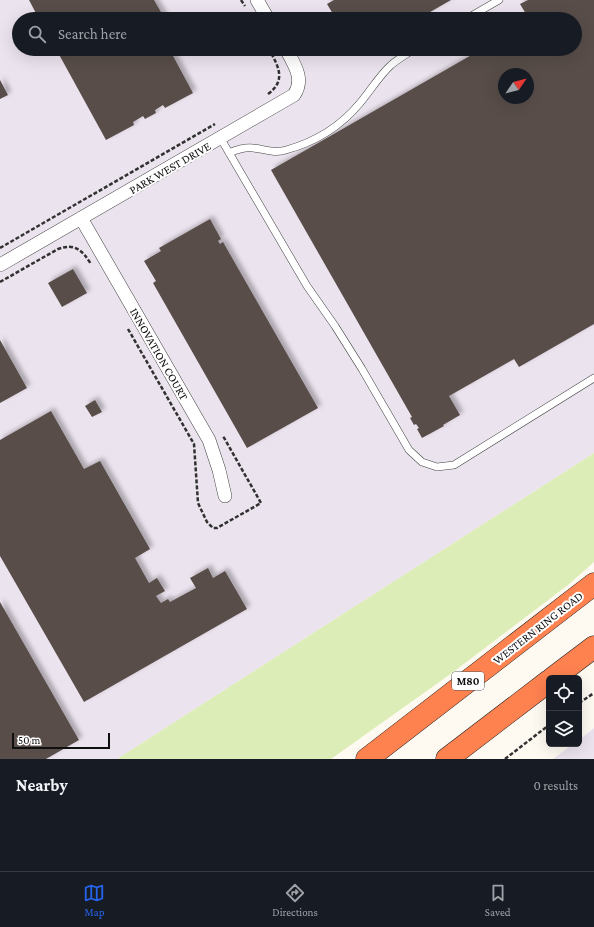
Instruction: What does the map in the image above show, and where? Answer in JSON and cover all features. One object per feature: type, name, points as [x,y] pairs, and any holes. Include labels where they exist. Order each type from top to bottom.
[{"type":"highway","points":[[569,604],[594,580]]},
{"type":"highway","name":"WESTERN RING ROAD","points":[[367,759],[594,584]]},
{"type":"highway","points":[[557,675],[594,648]]},
{"type":"highway","points":[[447,759],[546,683]]},
{"type":"street","points":[[257,0],[264,12]]},
{"type":"street","name":"PARK WEST DRIVE","points":[[0,264],[220,139],[294,95],[299,88],[299,79],[296,67],[290,56]]},
{"type":"street","name":"INNOVATION COURT","points":[[81,218],[208,440],[219,470],[225,496]]},
{"type":"lane","points":[[478,12],[499,0]]},
{"type":"lane","points":[[229,152],[242,148],[284,151],[313,140],[333,129],[348,116],[360,103],[378,78],[392,64],[404,56]]},
{"type":"lane","points":[[220,139],[307,286],[336,326],[409,450],[422,462],[437,467],[454,465],[594,378]]},
{"type":"path","points":[[262,97],[274,88],[280,75],[277,63],[273,56]]},
{"type":"path","points":[[0,248],[221,120]]},
{"type":"path","points":[[0,282],[58,249],[65,247],[79,249],[93,267]]},
{"type":"path","points":[[582,701],[594,693]]},
{"type":"path","points":[[505,759],[546,727]]},
{"type":"shaded area","points":[[0,0],[594,0],[594,453],[117,759],[0,759]]},
{"type":"shaded area","points":[[594,728],[594,759],[553,759],[569,747],[582,747],[582,738]]},
{"type":"green space","points":[[594,453],[594,562],[568,585],[452,673],[331,759],[117,759]]},
{"type":"building","points":[[29,0],[154,0],[161,12],[35,12]]},
{"type":"building","points":[[334,0],[451,0],[430,12],[332,12],[327,4]]},
{"type":"building","points":[[528,0],[594,0],[594,324],[519,367],[514,359],[449,396],[460,415],[422,438],[417,429],[419,428],[416,424],[414,425],[410,418],[412,417],[271,170],[470,56],[582,56],[582,12],[525,12],[520,4]]},
{"type":"building","points":[[60,56],[173,56],[193,93],[165,108],[163,105],[155,110],[156,113],[145,119],[143,116],[133,122],[134,125],[106,140]]},
{"type":"building","points":[[0,80],[8,95],[0,99]]},
{"type":"building","points":[[210,219],[221,239],[218,241],[220,244],[223,242],[318,408],[247,448],[153,283],[156,281],[144,261],[161,251],[159,248]]},
{"type":"building","points":[[73,269],[87,293],[62,307],[48,283]]},
{"type":"building","points":[[0,340],[27,388],[0,403]]},
{"type":"building","points":[[95,400],[102,412],[92,417],[85,406]]},
{"type":"building","points":[[51,411],[84,469],[100,461],[150,549],[135,558],[149,583],[157,578],[165,591],[156,596],[161,603],[168,599],[170,602],[196,588],[190,578],[208,568],[213,578],[225,571],[247,609],[84,702],[0,556],[0,440]]},
{"type":"building","points":[[0,602],[79,740],[46,759],[0,759]]}]
